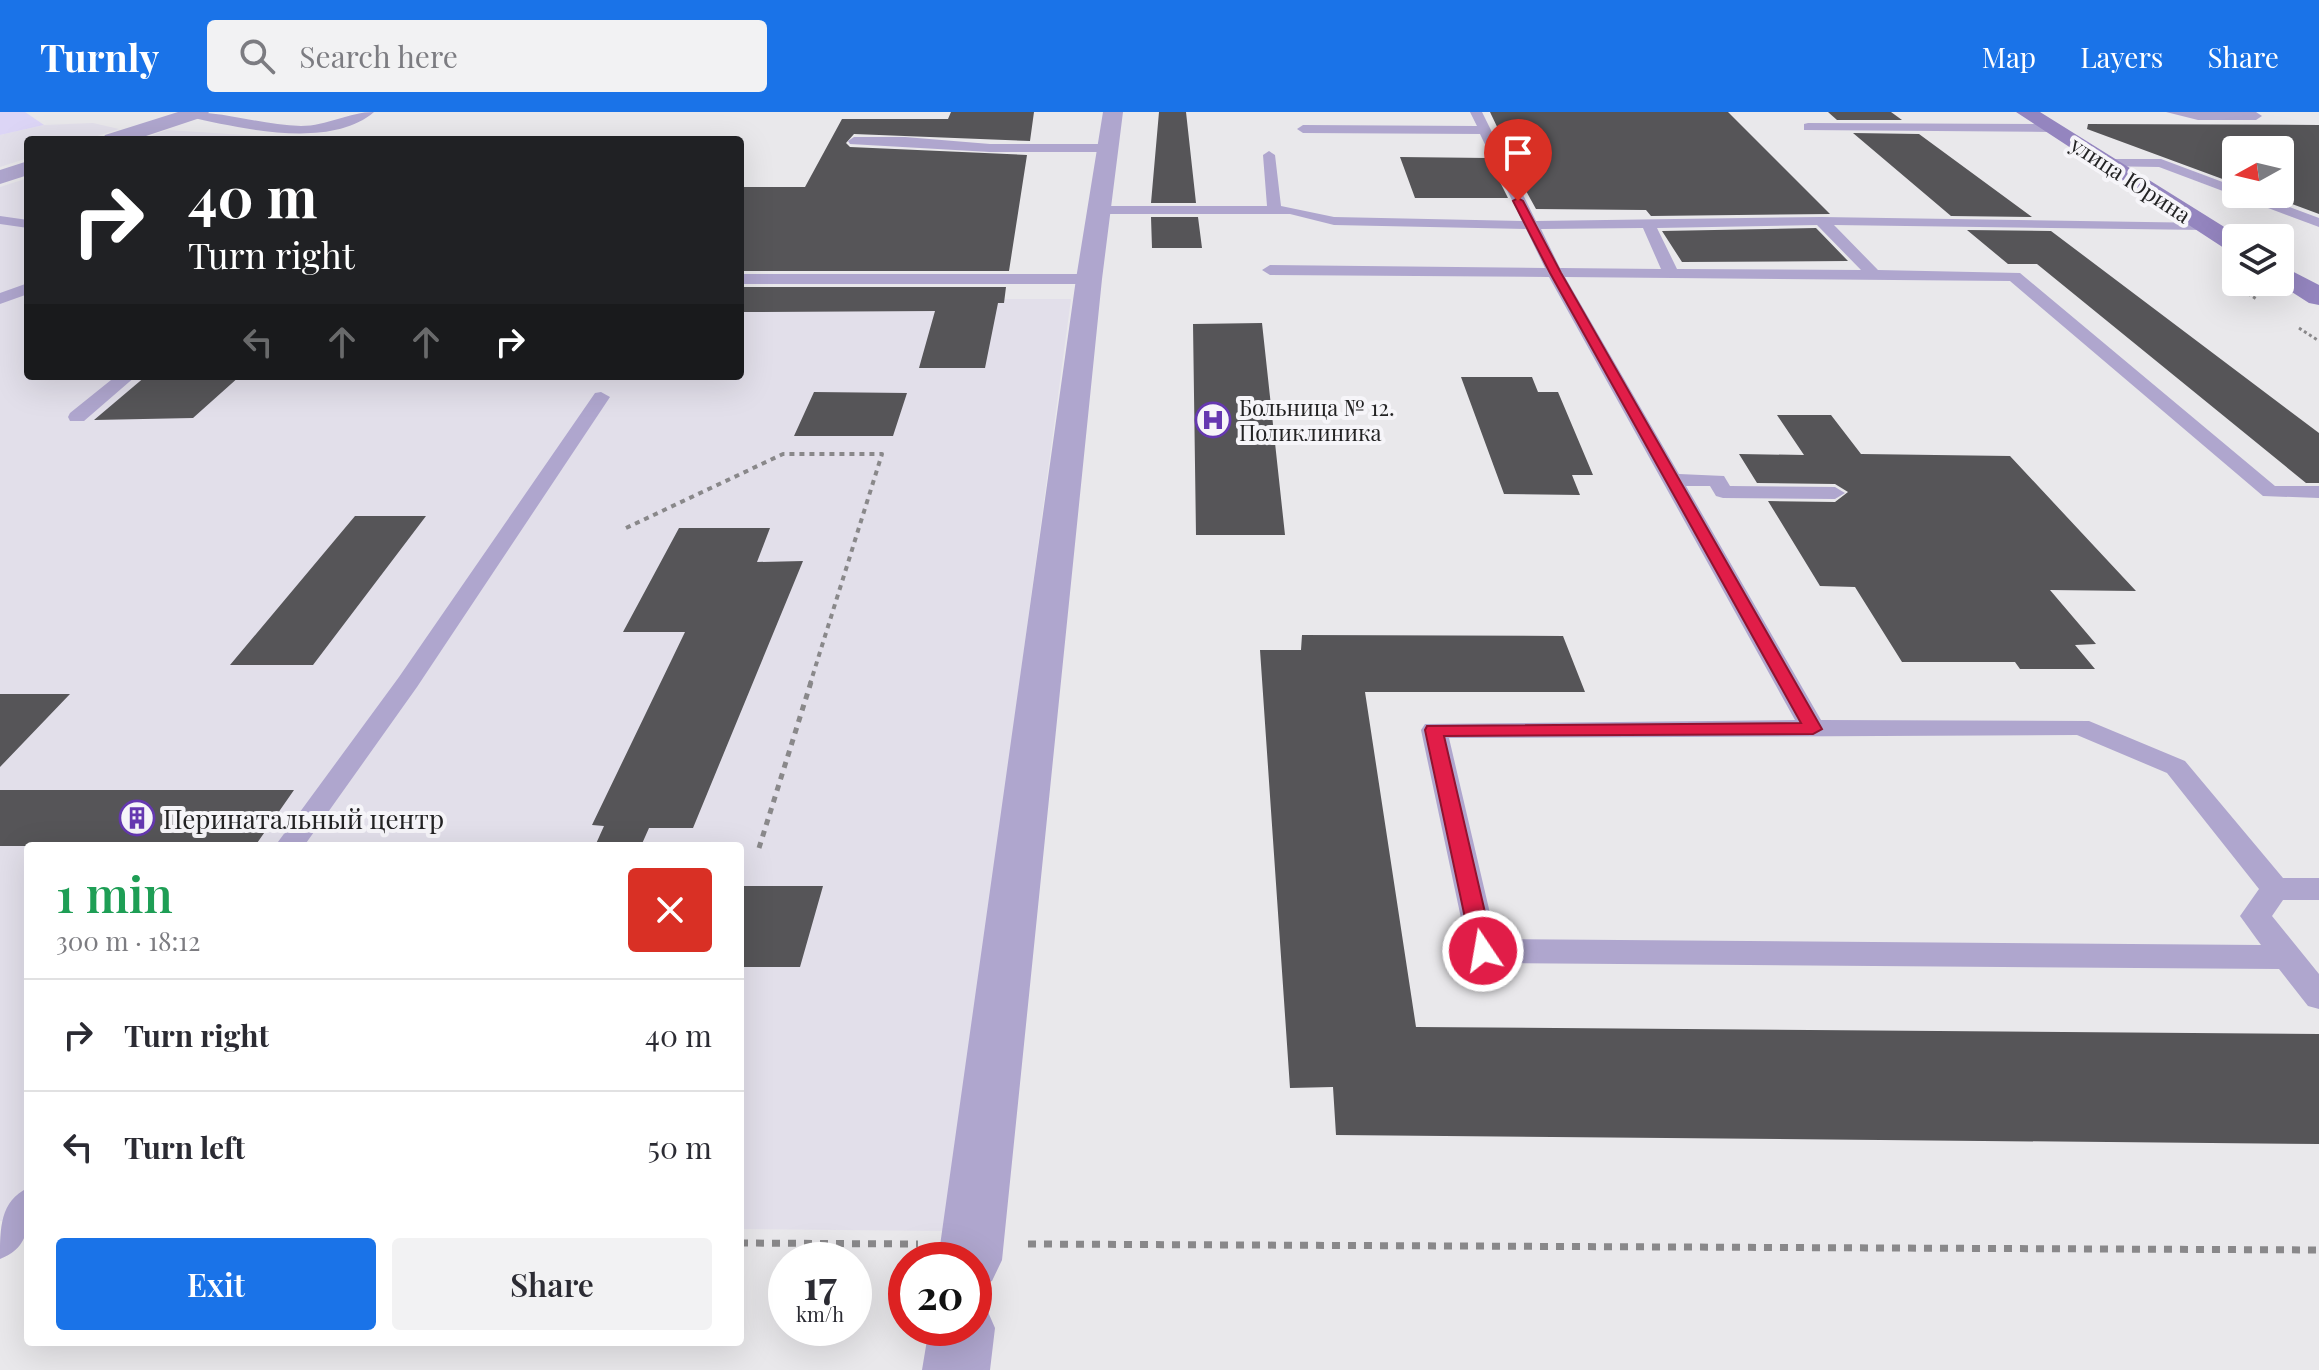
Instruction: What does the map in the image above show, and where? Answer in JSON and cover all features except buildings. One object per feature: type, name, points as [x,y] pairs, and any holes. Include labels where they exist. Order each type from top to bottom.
[{"type":"main road","name":"улица Юрина","points":[[2026,112],[2222,236]]},
{"type":"main road","points":[[2294,282],[2319,297]]},
{"type":"street","points":[[125,136],[196,113]]},
{"type":"street","points":[[972,1242],[1089,279],[1111,130]]},
{"type":"street","points":[[0,177],[24,169]]},
{"type":"street","points":[[956,1370],[959,1346]]},
{"type":"lane","points":[[196,113],[284,129],[313,130],[352,122],[368,112]]},
{"type":"lane","points":[[1476,112],[1555,273],[1813,729]]},
{"type":"lane","points":[[2172,112],[2198,116],[2256,116]]},
{"type":"lane","points":[[1808,127],[2051,128]]},
{"type":"lane","points":[[1303,129],[1484,130]]},
{"type":"lane","points":[[854,141],[905,141],[990,148],[1111,130]]},
{"type":"lane","points":[[1269,155],[1274,210]]},
{"type":"lane","points":[[2105,163],[2161,163],[2222,187]]},
{"type":"lane","points":[[2279,208],[2319,223]]},
{"type":"lane","points":[[1100,210],[1290,210],[1334,221],[1529,225],[1821,221],[2205,226]]},
{"type":"lane","points":[[0,220],[24,223]]},
{"type":"lane","points":[[1821,221],[1874,275]]},
{"type":"lane","points":[[1648,223],[1671,273]]},
{"type":"lane","points":[[1270,270],[2014,276],[2270,492],[2319,492]]},
{"type":"lane","points":[[744,279],[1089,279]]},
{"type":"lane","points":[[0,299],[24,290]]},
{"type":"lane","points":[[77,417],[122,380]]},
{"type":"lane","points":[[292,842],[408,682],[601,397]]},
{"type":"lane","points":[[1673,480],[1717,480],[1723,492],[1835,493]]},
{"type":"lane","points":[[2275,889],[2176,767],[2080,727],[1434,730],[1483,951],[2288,957]]},
{"type":"lane","points":[[2275,889],[2319,889]]},
{"type":"lane","points":[[2275,889],[2255,916],[2319,997]]},
{"type":"lane","points":[[0,1242],[24,1209]]},
{"type":"path","points":[[626,528],[783,454],[882,454],[759,848]]},
{"type":"path","points":[[744,1243],[888,1249]]},
{"type":"path","points":[[992,1252],[2319,1250]]},
{"type":"shaded area","points":[[0,112],[25,112],[44,125],[0,135]]},
{"type":"shaded area","points":[[93,123],[119,129],[97,136],[24,136],[24,159],[0,167],[0,135],[44,125]]},
{"type":"shaded area","points":[[167,130],[261,136],[150,136]]},
{"type":"shaded area","points":[[24,179],[24,380],[744,380],[744,299],[1071,299],[946,1231],[744,1229],[744,842],[24,842],[24,1221],[0,1221],[0,187]]},
{"type":"place","name":"Больница № 12. Поликлиника","points":[[1213,420]]},
{"type":"place","name":"Перинатальный центр","points":[[137,818]]},
{"type":"route","points":[[1483,951],[1434,730],[1813,729],[1555,273],[1518,201]]}]
